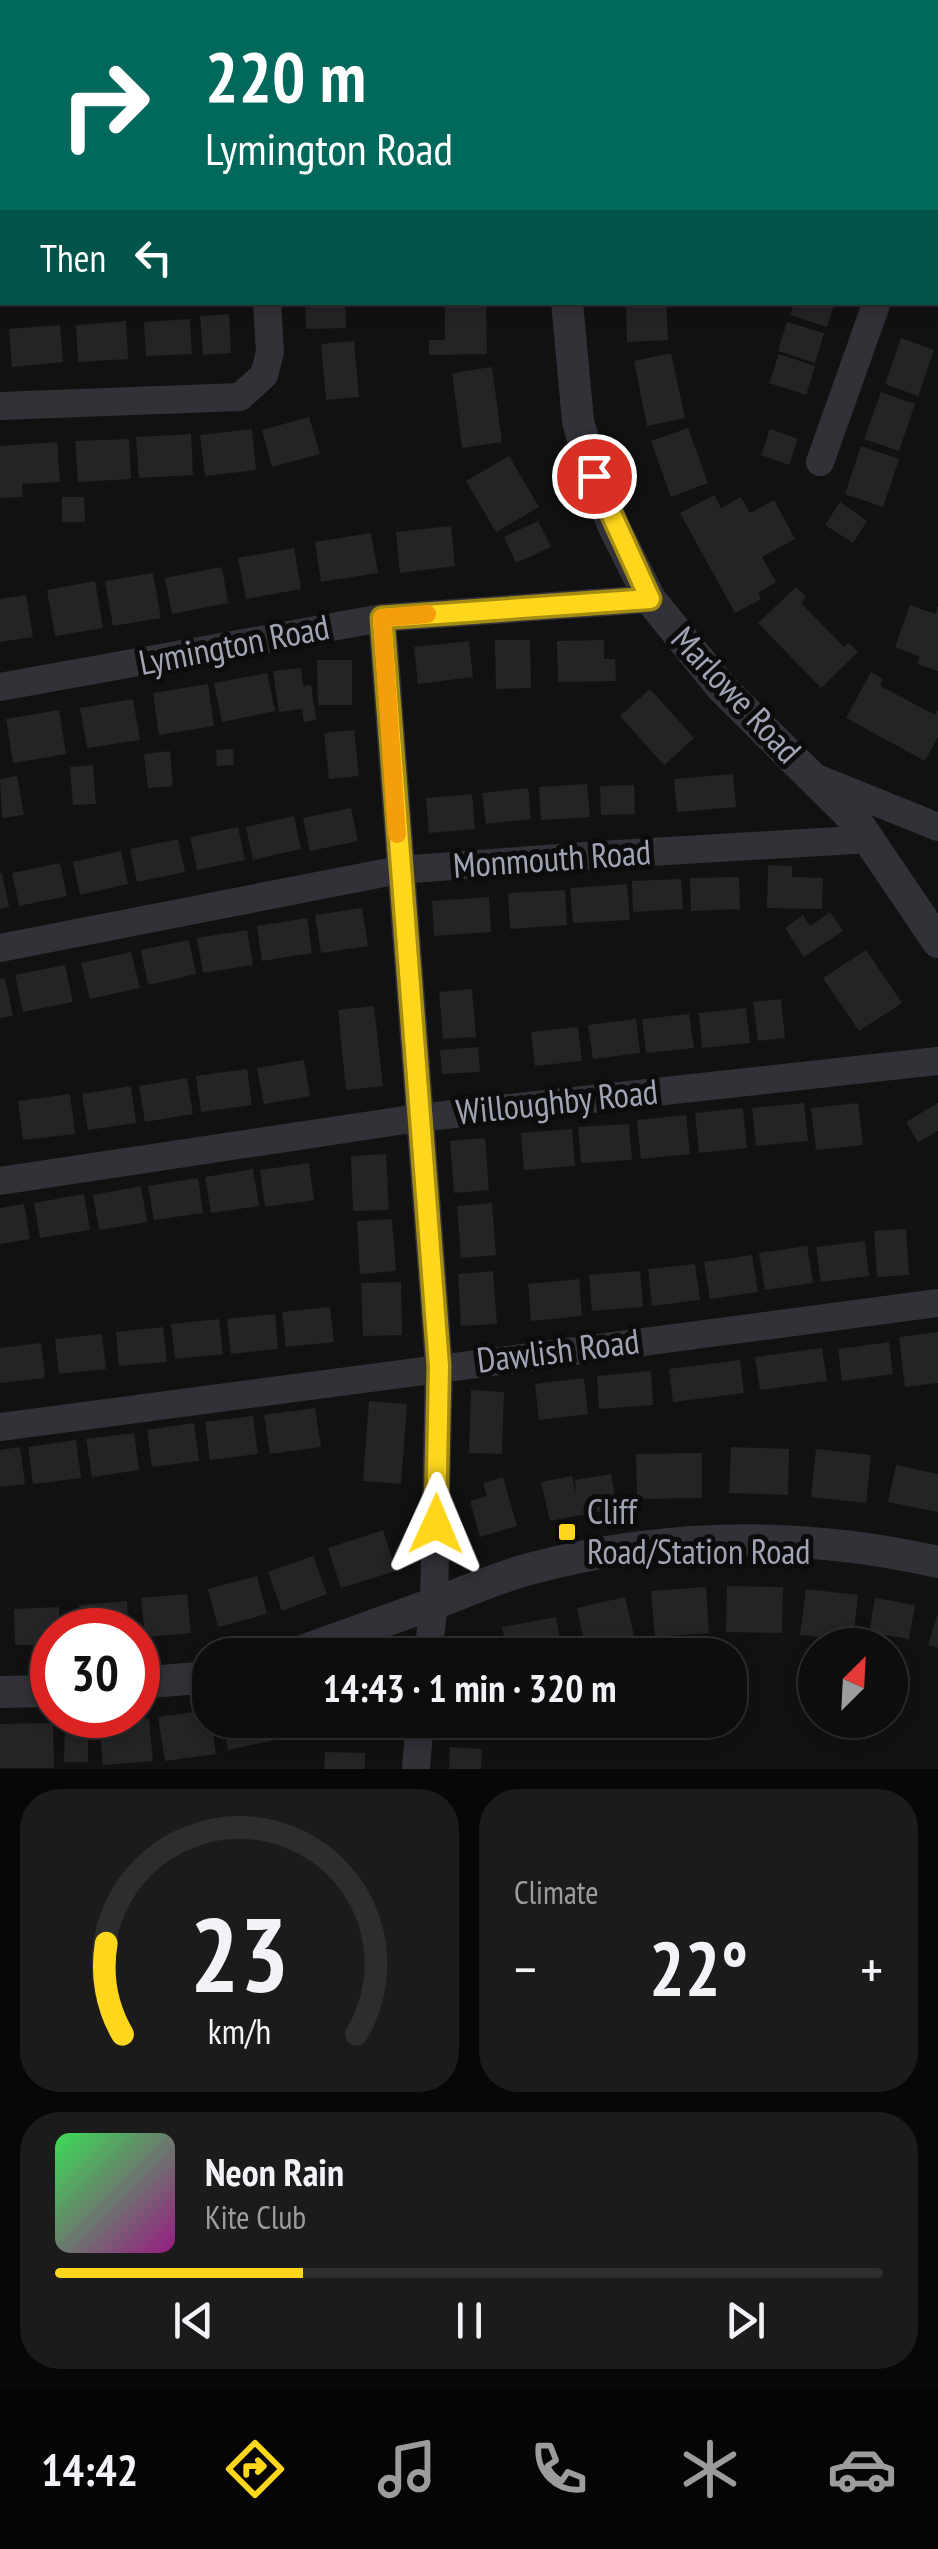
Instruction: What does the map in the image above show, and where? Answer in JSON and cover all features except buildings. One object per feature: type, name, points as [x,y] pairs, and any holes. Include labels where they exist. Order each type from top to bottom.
[{"type":"street","points":[[0,406],[240,397],[264,375],[270,352],[267,305]]},
{"type":"street","name":"Marlowe Road","points":[[567,305],[570,357],[583,440],[615,529],[650,599],[722,688],[872,840],[938,942]]},
{"type":"street","points":[[820,462],[876,305]]},
{"type":"street","name":"Lymington Road","points":[[0,687],[382,618],[650,599]]},
{"type":"street","points":[[382,618],[439,1366],[430,1638]]},
{"type":"street","points":[[812,776],[938,827]]},
{"type":"street","name":"Monmouth Road","points":[[0,948],[399,870],[872,840]]},
{"type":"street","name":"Willoughby Road","points":[[0,1181],[418,1118],[938,1061]]},
{"type":"street","name":"Dawlish Road","points":[[0,1426],[938,1303]]},
{"type":"street","points":[[338,1638],[544,1566],[618,1548],[698,1540],[776,1539],[854,1546],[938,1562]]},
{"type":"street","points":[[160,1681],[192,1678]]},
{"type":"street","points":[[0,1692],[30,1691]]},
{"type":"street","points":[[416,1769],[419,1738]]},
{"type":"slow traffic","points":[[397,834],[382,618],[427,614]]},
{"type":"place","name":"Cliff Road/Station Road","points":[[567,1532]]},
{"type":"route","points":[[436,1524],[439,1366],[382,618],[650,599],[594,476]]}]
